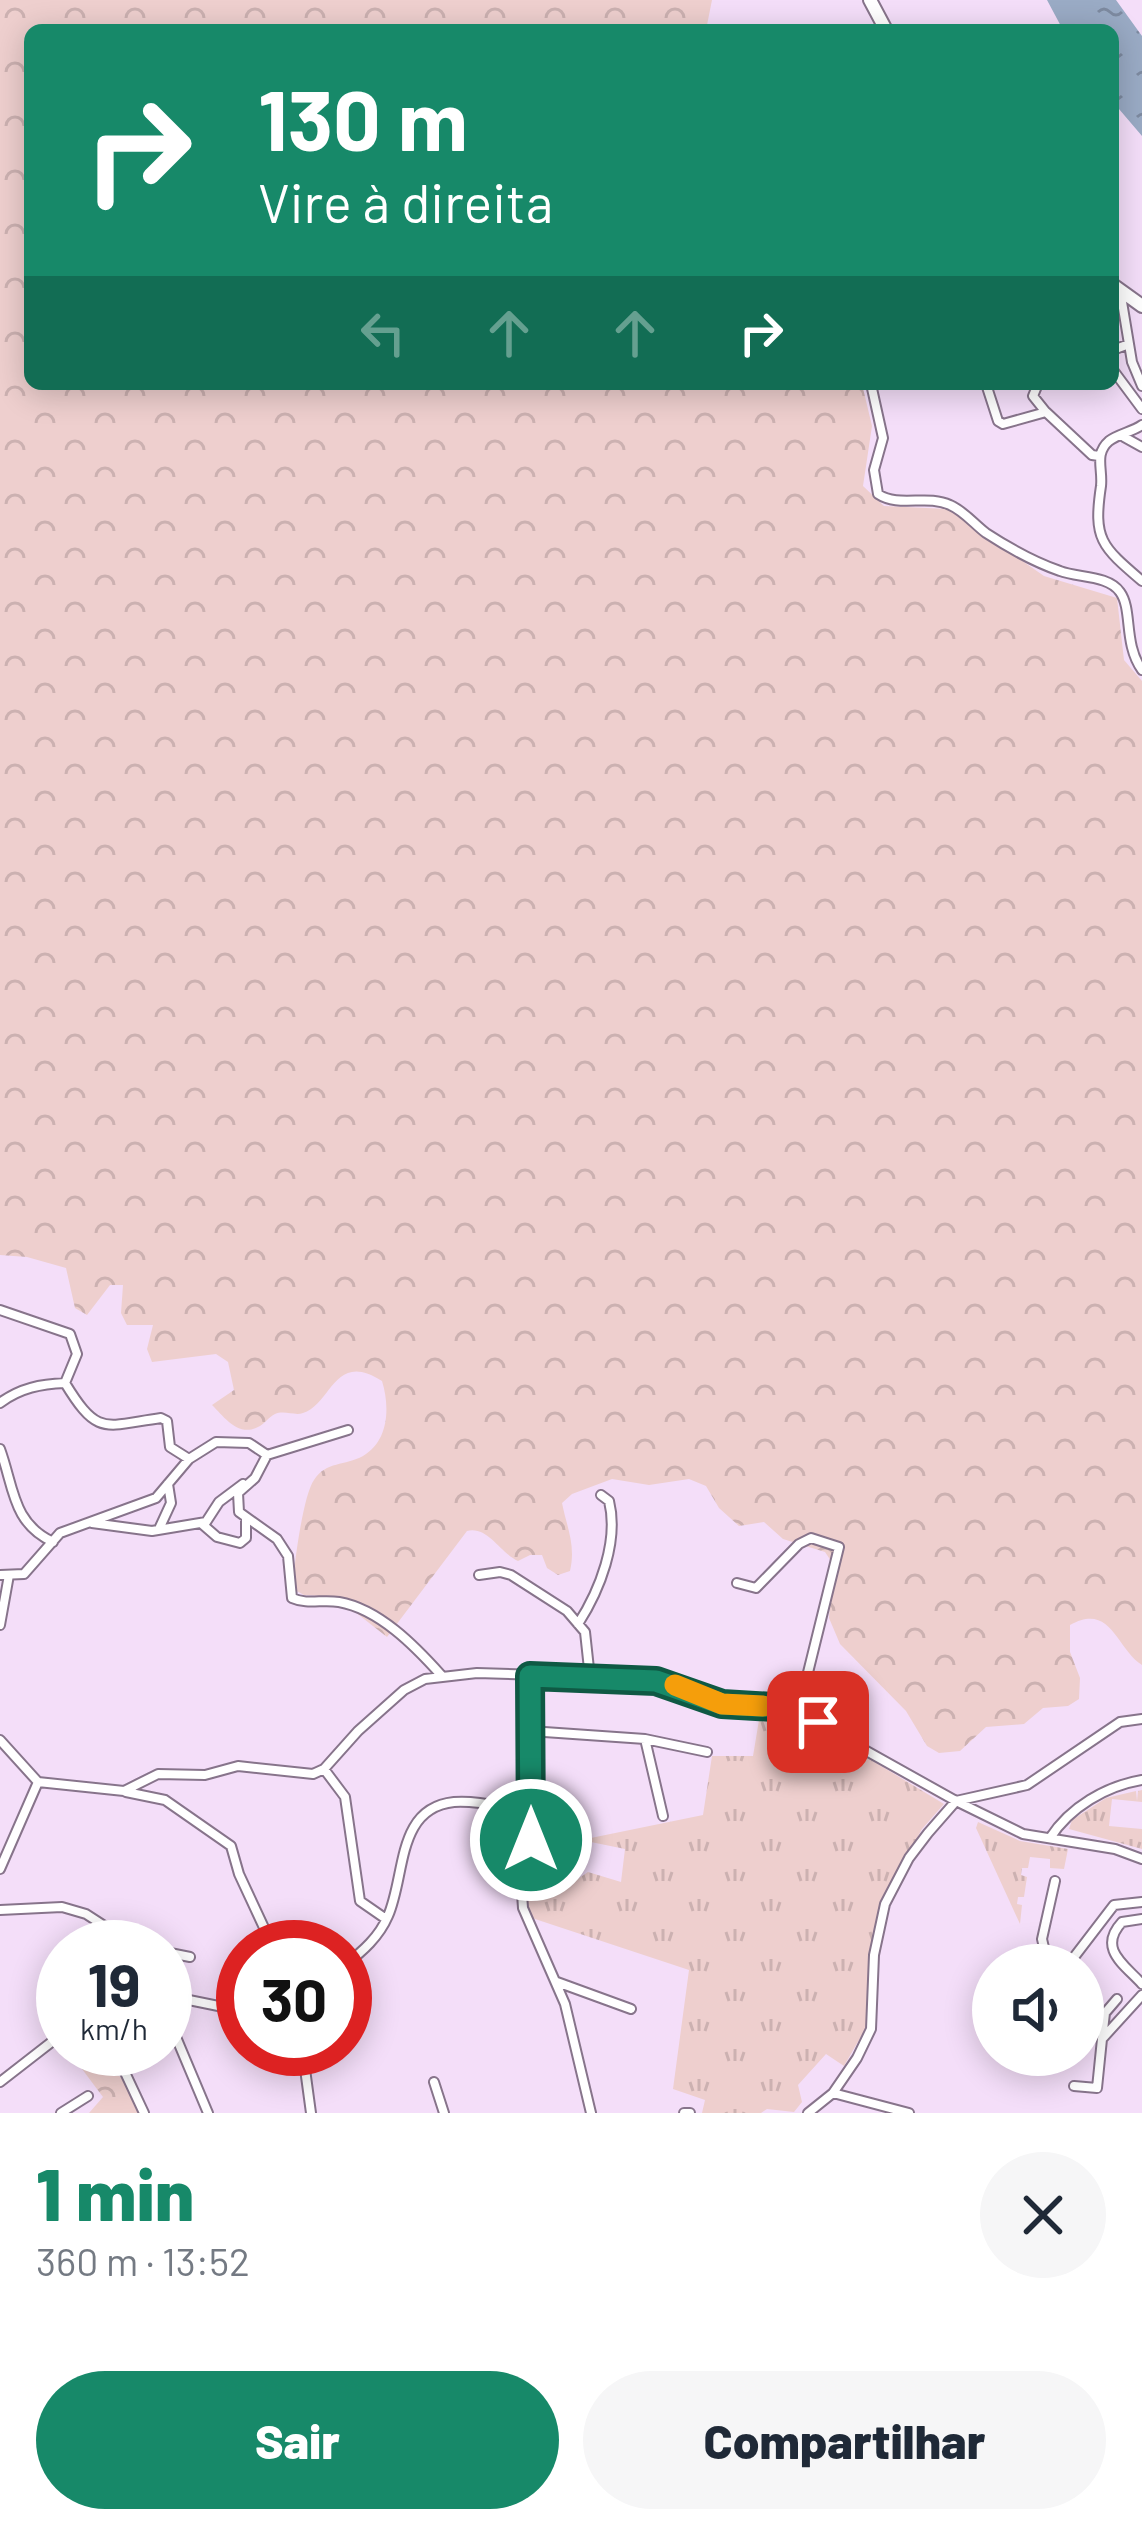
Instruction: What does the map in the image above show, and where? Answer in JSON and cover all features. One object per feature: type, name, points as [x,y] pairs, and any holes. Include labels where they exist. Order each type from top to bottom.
[{"type":"street","points":[[1119,303],[1142,386]]},
{"type":"street","points":[[1119,348],[1129,344]]},
{"type":"street","points":[[1119,378],[1142,409]]},
{"type":"street","points":[[872,390],[883,438],[874,470],[878,494],[889,501],[939,501],[954,506],[985,532],[1031,559],[1064,573],[1112,583],[1124,598],[1131,654],[1142,670]]},
{"type":"street","points":[[988,390],[998,421],[1004,424],[1046,412]]},
{"type":"street","points":[[1036,390],[1033,396],[1046,412],[1099,456]]},
{"type":"street","points":[[1142,424],[1108,442],[1099,456],[1101,486],[1095,521],[1104,543],[1142,581]]},
{"type":"street","points":[[1124,437],[1142,447]]},
{"type":"street","points":[[0,1310],[70,1334],[77,1354],[65,1383]]},
{"type":"street","points":[[0,1403],[41,1384],[65,1383]]},
{"type":"street","points":[[65,1383],[88,1418],[98,1424],[167,1421],[170,1447],[189,1459]]},
{"type":"street","points":[[90,1522],[158,1531],[201,1523],[209,1520],[226,1494],[255,1478],[267,1455],[348,1430]]},
{"type":"street","points":[[0,1624],[4,1575],[24,1574],[60,1533],[156,1498],[189,1459],[216,1442],[249,1443],[267,1455]]},
{"type":"street","points":[[0,1449],[21,1514],[34,1533],[53,1542]]},
{"type":"street","points":[[158,1531],[171,1504],[169,1484]]},
{"type":"street","points":[[244,1484],[237,1502],[246,1518],[277,1538],[288,1556],[292,1598],[305,1604],[334,1601],[353,1606],[407,1638],[442,1676]]},
{"type":"street","points":[[578,1624],[601,1576],[613,1528],[609,1501],[601,1495]]},
{"type":"street","points":[[201,1523],[212,1534],[240,1543],[246,1538],[246,1518]]},
{"type":"street","points":[[737,1583],[755,1588],[811,1538],[839,1546],[798,1712]]},
{"type":"street","points":[[479,1575],[500,1572],[533,1585],[578,1624],[585,1632],[590,1678]]},
{"type":"street","points":[[124,1791],[158,1774],[205,1775],[254,1765],[300,1774],[324,1769],[404,1690],[442,1676],[656,1681],[722,1704],[798,1712],[956,1802],[1023,1834],[1115,1849],[1142,1859]]},
{"type":"street","points":[[530,1676],[531,1840],[521,1879],[523,1908],[574,2034],[579,2075],[591,2113]]},
{"type":"street","points":[[808,2113],[832,2093],[871,2029],[874,1955],[885,1904],[909,1858],[956,1802],[1027,1785],[1120,1722],[1142,1719]]},
{"type":"street","points":[[530,1731],[645,1739],[707,1752]]},
{"type":"street","points":[[645,1739],[663,1816]]},
{"type":"street","points":[[0,1740],[38,1782],[165,1800],[231,1846],[261,1920]]},
{"type":"street","points":[[324,1769],[345,1797],[360,1901],[387,1919]]},
{"type":"street","points":[[1050,1838],[1072,1811],[1108,1789],[1142,1780]]},
{"type":"street","points":[[0,1869],[38,1782]]},
{"type":"street","points":[[372,1942],[387,1919],[410,1831],[432,1808],[458,1801],[531,1810]]},
{"type":"street","points":[[1043,1944],[1055,1881]]},
{"type":"street","points":[[1084,1944],[1114,1905],[1142,1902]]},
{"type":"street","points":[[0,1910],[62,1907],[95,1920]]},
{"type":"street","points":[[1142,1919],[1122,1922],[1112,1941],[1115,1959],[1142,1984]]},
{"type":"street","points":[[556,1981],[631,2009]]},
{"type":"street","points":[[1104,2037],[1142,1995]]},
{"type":"street","points":[[1104,2022],[1117,1999]]},
{"type":"street","points":[[0,2082],[36,2053]]},
{"type":"street","points":[[192,2075],[208,2113]]},
{"type":"street","points":[[127,2076],[144,2113]]},
{"type":"street","points":[[306,2076],[311,2113]]},
{"type":"street","points":[[1074,2086],[1096,2088],[1097,2076]]},
{"type":"street","points":[[434,2082],[444,2113]]},
{"type":"street","points":[[832,2093],[909,2113]]},
{"type":"street","points":[[61,2113],[88,2096]]},
{"type":"green space","points":[[0,0],[712,0],[707,24],[24,24],[24,390],[863,390],[872,426],[863,486],[884,506],[948,509],[1044,576],[1117,598],[1124,660],[1142,681],[1142,1665],[1104,1623],[1084,1619],[1070,1625],[1079,1699],[1068,1706],[1043,1708],[1024,1724],[986,1727],[960,1751],[939,1753],[927,1746],[906,1711],[840,1644],[829,1618],[833,1564],[825,1552],[783,1539],[764,1522],[739,1526],[719,1508],[706,1486],[689,1479],[649,1485],[612,1479],[572,1494],[562,1503],[572,1562],[570,1571],[558,1575],[547,1568],[542,1555],[518,1561],[481,1532],[467,1531],[387,1637],[336,1597],[304,1595],[293,1589],[310,1488],[324,1470],[363,1456],[378,1442],[386,1412],[382,1381],[353,1372],[335,1382],[303,1413],[278,1413],[260,1426],[239,1428],[212,1405],[234,1390],[228,1362],[216,1354],[152,1362],[147,1349],[153,1325],[127,1325],[121,1313],[123,1285],[110,1285],[87,1315],[75,1308],[66,1268],[0,1255]]},
{"type":"green space","points":[[761,1708],[815,1726],[944,1804],[922,1829],[881,1903],[870,1955],[867,2026],[844,2066],[826,2054],[798,2085],[802,2102],[794,2112],[702,2113],[705,2100],[673,2089],[689,1970],[532,1918],[526,1900],[527,1867],[566,1887],[588,1872],[621,1882],[625,1849],[581,1840],[703,1815],[712,1756],[753,1756]]},
{"type":"green space","points":[[1142,1790],[1142,1802],[1112,1799],[1109,1826],[1142,1829],[1142,1849],[1069,1829],[1072,1820],[1106,1798],[1136,1791],[1137,1801]]},
{"type":"green space","points":[[978,1822],[1020,1841],[1068,1849],[1064,1869],[1050,1868],[1050,1859],[1030,1857],[1028,1868],[1022,1868],[1021,1875],[1027,1877],[1024,1897],[1018,1897],[1020,1924],[976,1828]]},
{"type":"green space","points":[[87,2076],[121,2077],[138,2113],[89,2113],[103,2097]]},
{"type":"water","points":[[1047,0],[1116,0],[1142,36],[1142,136],[1119,109],[1119,24],[1060,24]]},
{"type":"slow traffic","points":[[675,1685],[722,1704],[763,1706]]},
{"type":"route","points":[[531,1840],[530,1676],[656,1681],[722,1704],[774,1707],[818,1722]]}]
